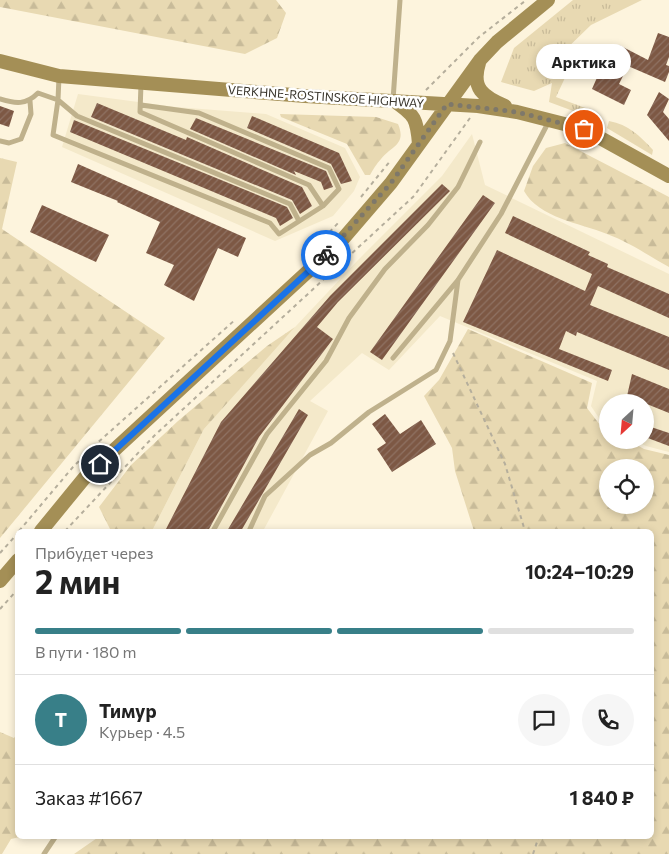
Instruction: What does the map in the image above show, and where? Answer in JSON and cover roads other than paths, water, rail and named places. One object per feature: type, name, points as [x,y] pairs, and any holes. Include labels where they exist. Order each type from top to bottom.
[{"type":"street","points":[[43,529],[86,476],[342,240],[391,183],[480,60],[498,42],[548,0]]},
{"type":"street","points":[[480,60],[475,77],[481,92],[495,102],[517,112]]},
{"type":"street","name":"VERKHNE-ROSTINSKOE HIGHWAY","points":[[0,61],[59,76],[305,96],[478,106],[517,112],[551,119],[584,129],[669,176]]},
{"type":"street","points":[[393,100],[408,110],[418,123],[419,144]]},
{"type":"street","points":[[0,581],[15,564]]},
{"type":"lane","points":[[393,100],[400,0]]},
{"type":"lane","points":[[59,76],[53,136],[270,223],[278,234],[323,206],[339,188],[329,168],[199,114],[141,105]]},
{"type":"lane","points":[[141,82],[140,112],[309,185],[323,206]]},
{"type":"lane","points":[[0,99],[16,104],[30,101],[38,93],[58,100],[77,116],[290,204],[299,221]]},
{"type":"lane","points":[[0,140],[9,143],[21,139],[31,114],[30,101]]},
{"type":"lane","points":[[393,358],[458,280],[502,214],[551,119]]},
{"type":"lane","points":[[214,529],[267,434],[326,361],[349,318],[385,269],[428,225],[458,187],[480,142]]},
{"type":"lane","points":[[250,529],[265,496],[310,455],[331,443],[398,393],[436,370],[450,341],[458,280]]},
{"type":"lane","points":[[44,854],[54,839]]},
{"type":"place","name":"Арктика","points":[[584,129]]}]
